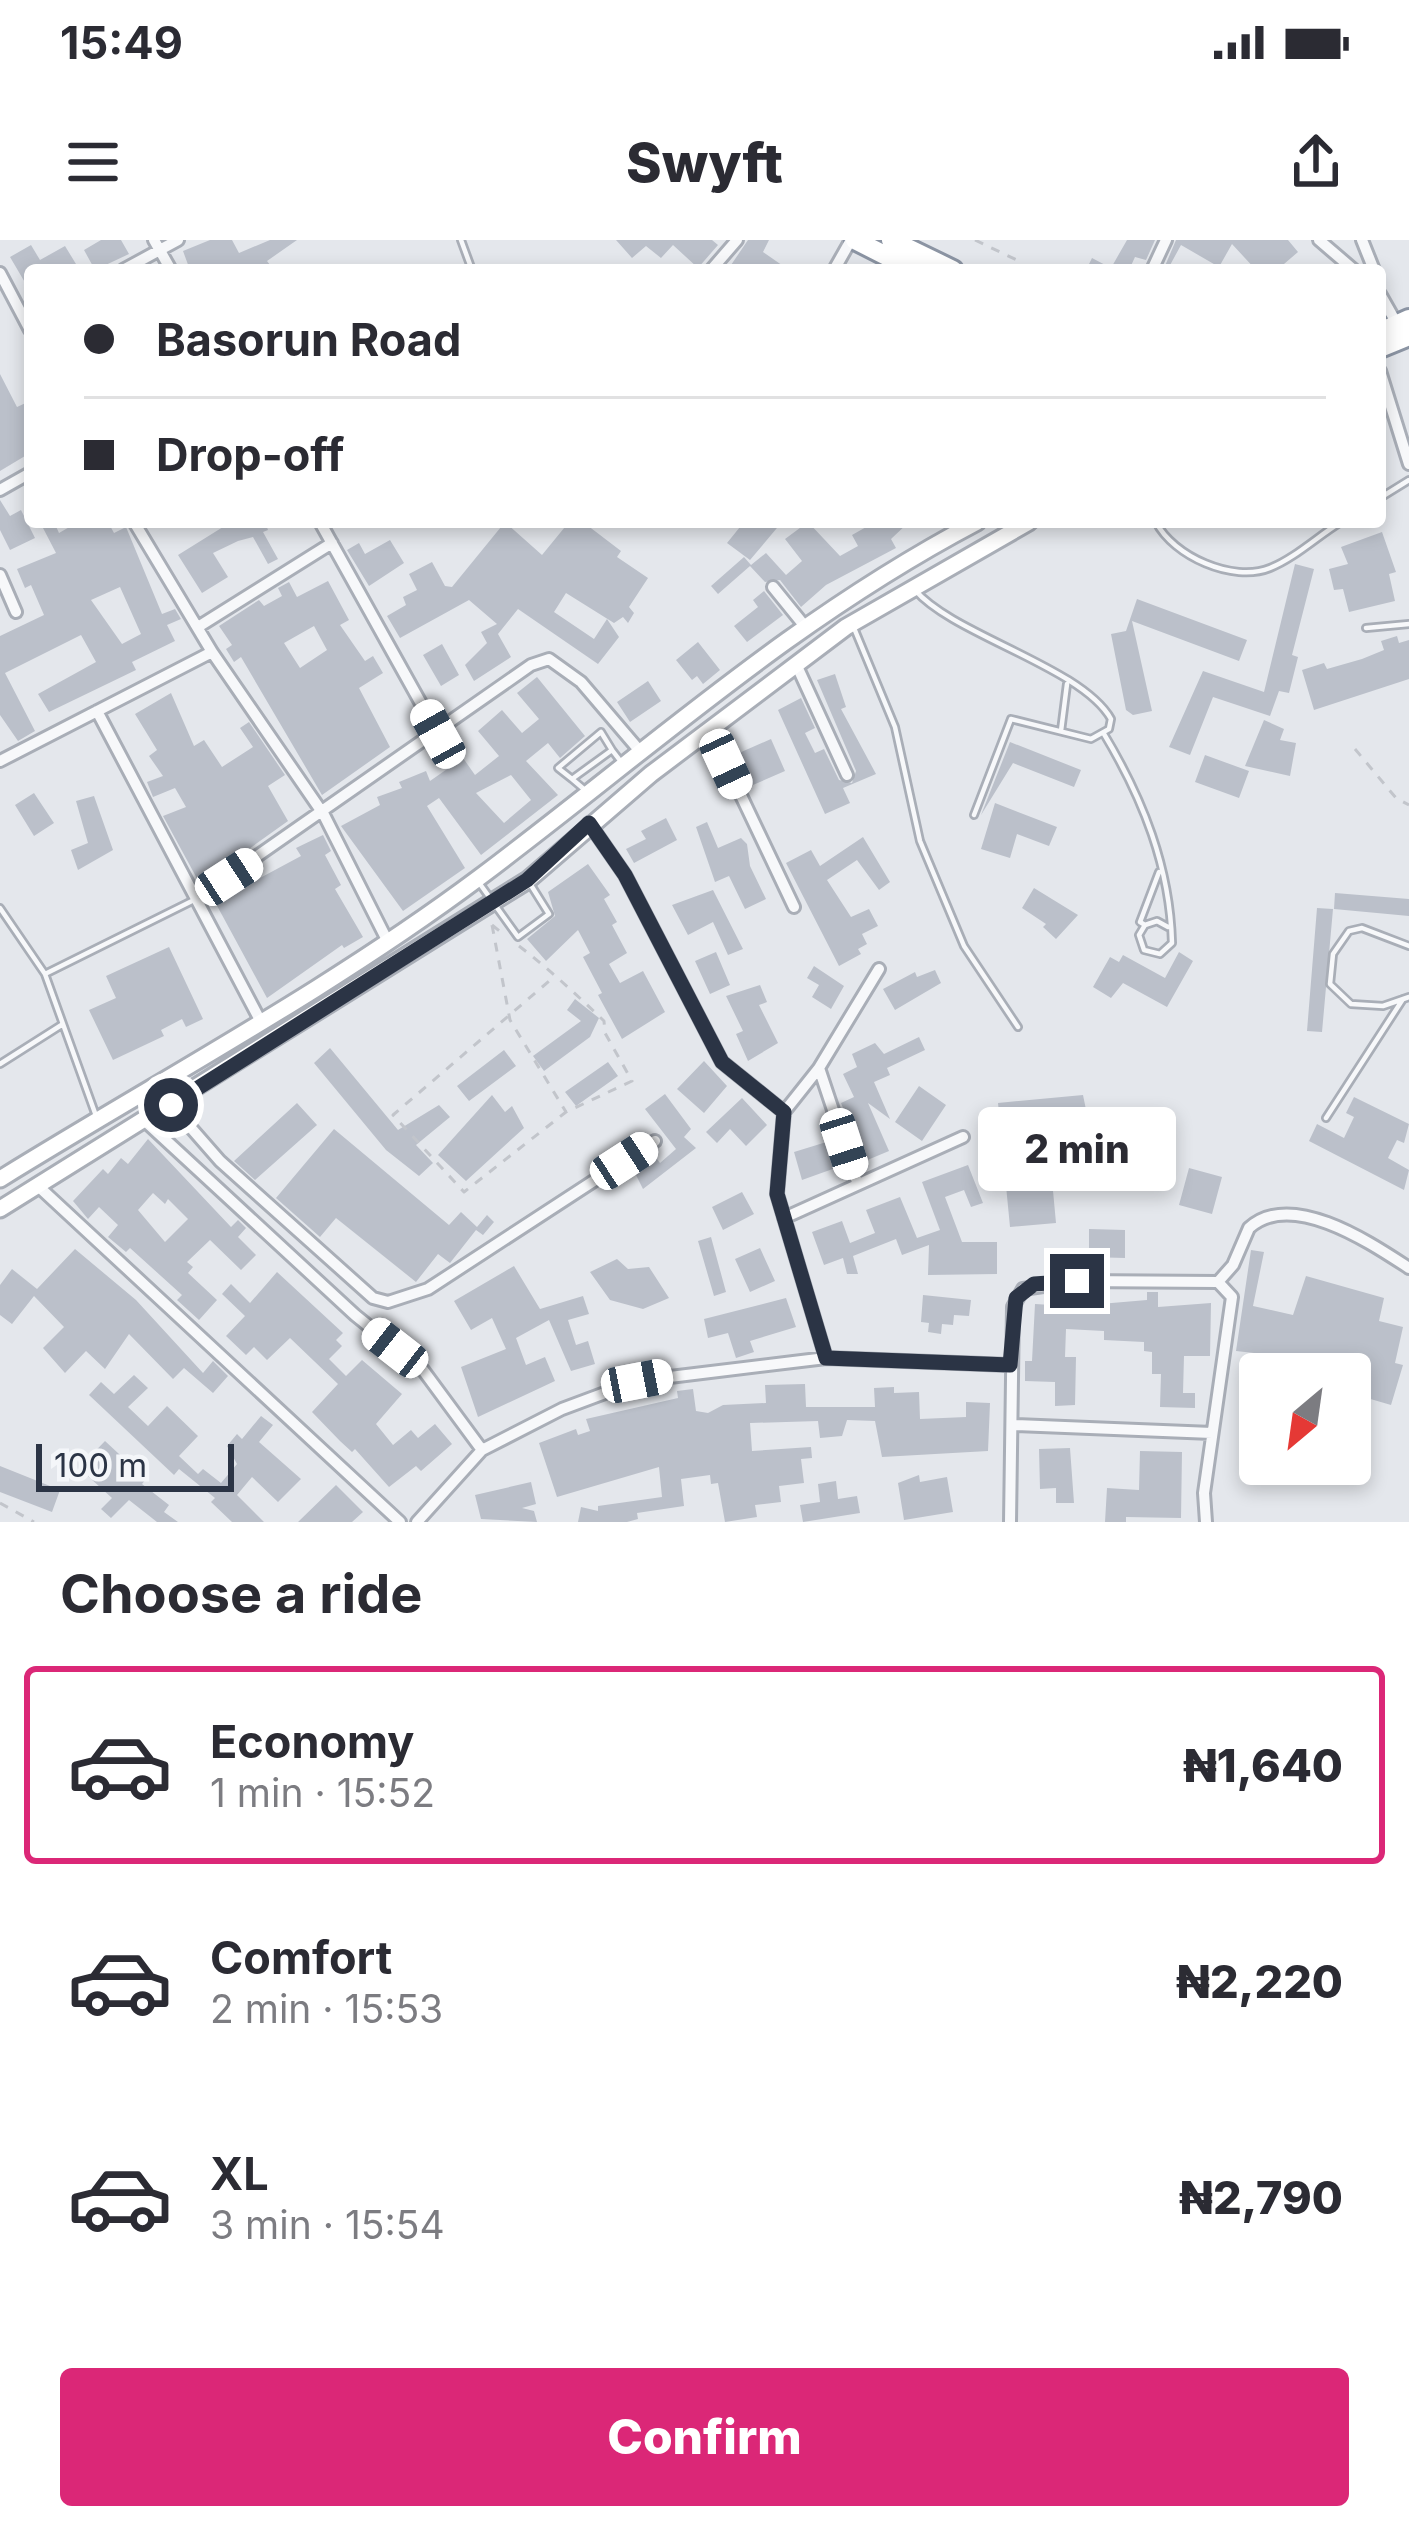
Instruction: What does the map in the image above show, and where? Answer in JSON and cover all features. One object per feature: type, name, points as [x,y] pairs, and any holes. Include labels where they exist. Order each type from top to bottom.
[{"type":"highway","points":[[853,240],[902,264]]},
{"type":"highway","points":[[891,240],[941,264]]},
{"type":"main road","points":[[0,1179],[387,940],[478,878],[587,791],[617,757],[639,751],[803,624],[896,564],[965,528]]},
{"type":"main road","points":[[0,1209],[527,880],[589,823],[762,686],[851,623],[1018,528]]},
{"type":"main road","points":[[745,667],[762,686]]},
{"type":"street","points":[[131,264],[156,244],[178,240]]},
{"type":"street","points":[[717,264],[737,240]]},
{"type":"street","points":[[1319,240],[1347,264]]},
{"type":"street","points":[[0,273],[24,318]]},
{"type":"street","points":[[1386,386],[1405,433],[1409,464]]},
{"type":"street","points":[[138,528],[212,652],[324,814],[387,940]]},
{"type":"street","points":[[323,528],[438,734]]},
{"type":"street","points":[[198,627],[332,543]]},
{"type":"street","points":[[0,575],[16,613]]},
{"type":"street","points":[[773,587],[803,624]]},
{"type":"street","points":[[0,760],[212,652]]},
{"type":"street","points":[[197,898],[324,814],[531,665],[549,659],[580,682],[639,751]]},
{"type":"street","points":[[796,664],[847,775]]},
{"type":"street","points":[[97,711],[147,814],[260,1020]]},
{"type":"street","points":[[709,728],[794,907]]},
{"type":"street","points":[[589,823],[625,875],[722,1062],[784,1112]]},
{"type":"street","points":[[826,1358],[777,1194],[784,1112],[819,1068],[879,968]]},
{"type":"street","points":[[819,1068],[857,1182]]},
{"type":"street","points":[[171,1105],[220,1161],[315,1250],[373,1298],[388,1302],[428,1289],[655,1141]]},
{"type":"street","points":[[144,1120],[355,1316],[423,1370],[482,1450]]},
{"type":"street","points":[[784,1218],[963,1137]]},
{"type":"street","points":[[38,1186],[400,1522]]},
{"type":"street","points":[[1218,1282],[1233,1265],[1249,1228],[1268,1219],[1337,1224],[1409,1268]]},
{"type":"street","points":[[1010,1522],[1014,1425],[1010,1365],[1016,1298],[1034,1284],[1218,1282],[1232,1297],[1212,1432],[1206,1522]]},
{"type":"street","points":[[416,1522],[482,1450],[562,1409],[637,1381],[826,1358],[1010,1365]]},
{"type":"street","points":[[1014,1425],[1212,1432]]},
{"type":"lane","points":[[1161,528],[1179,552],[1252,573],[1273,567],[1332,528]]},
{"type":"lane","points":[[911,586],[940,611],[1067,684],[1111,719],[1104,734],[1091,739],[1010,718],[974,815]]},
{"type":"lane","points":[[851,623],[895,727],[920,841],[964,946],[1018,1027]]},
{"type":"lane","points":[[1366,628],[1409,624]]},
{"type":"lane","points":[[1061,730],[1067,684]]},
{"type":"lane","points":[[572,779],[617,757],[601,732],[558,768],[587,791]]},
{"type":"lane","points":[[1104,734],[1151,822],[1161,867],[1168,927],[1169,948],[1154,955],[1138,940],[1144,925],[1156,921],[1168,927]]},
{"type":"lane","points":[[1144,925],[1140,922],[1161,867]]},
{"type":"lane","points":[[478,878],[512,934],[524,936],[549,914],[527,880]]},
{"type":"lane","points":[[45,974],[197,898]]},
{"type":"lane","points":[[0,908],[45,974],[97,1118]]},
{"type":"lane","points":[[1406,998],[1383,1006],[1351,1004],[1330,984],[1330,968],[1349,931],[1362,928],[1409,946]]},
{"type":"lane","points":[[1326,1118],[1406,998]]},
{"type":"lane","points":[[0,1064],[63,1024]]},
{"type":"path","points":[[975,240],[1023,263]]},
{"type":"path","points":[[1355,749],[1396,798],[1409,805]]},
{"type":"path","points":[[555,976],[510,1019],[393,1115],[464,1192],[566,1112],[632,1081],[604,1033],[604,1021],[555,976],[492,925],[510,1019],[566,1112]]},
{"type":"path","points":[[0,1503],[34,1522]]},
{"type":"building","points":[[101,240],[121,240],[129,254],[108,264],[92,264],[84,250]]},
{"type":"building","points":[[210,240],[232,240],[239,253],[270,240],[297,240],[267,261],[269,264],[188,264],[183,251]]},
{"type":"building","points":[[616,240],[712,240],[718,245],[701,264],[694,264],[673,245],[661,258],[646,246],[632,258]]},
{"type":"building","points":[[748,240],[769,240],[763,252],[780,264],[732,264]]},
{"type":"building","points":[[1127,240],[1155,240],[1146,260],[1135,257],[1132,264],[1113,264]]},
{"type":"building","points":[[1176,240],[1288,240],[1298,252],[1284,264],[1250,264],[1232,244],[1221,264],[1214,264],[1181,245],[1171,264],[1166,264]]},
{"type":"building","points":[[31,245],[40,260],[65,246],[76,264],[24,264],[24,281],[10,257]]},
{"type":"building","points":[[0,374],[17,407],[24,404],[24,457],[0,471]]},
{"type":"building","points":[[0,500],[10,516],[21,510],[24,528],[30,528],[35,538],[10,550],[0,530]]},
{"type":"building","points":[[43,528],[57,528],[59,533],[68,528],[111,528],[114,533],[126,528],[162,614],[175,609],[181,619],[167,625],[175,641],[132,662],[136,670],[49,712],[38,694],[96,662],[81,635],[5,673],[35,731],[18,741],[0,715],[0,636],[44,615],[31,585],[25,588],[17,569],[56,553]],"holes":[[[120,587],[141,634],[122,644],[91,600]]]},
{"type":"building","points":[[221,528],[267,528],[263,532],[278,559],[268,564],[253,537],[238,541],[213,553],[228,577],[202,593],[178,555]]},
{"type":"building","points":[[500,528],[512,528],[542,555],[564,528],[591,528],[621,551],[617,557],[648,578],[629,607],[634,613],[628,623],[623,617],[614,623],[566,593],[554,612],[594,639],[607,619],[619,637],[598,664],[518,609],[498,634],[511,657],[474,681],[465,665],[487,643],[481,632],[497,624],[469,600],[400,638],[387,616],[406,605],[403,597],[417,590],[409,574],[432,562],[445,586],[452,587]]},
{"type":"building","points":[[739,528],[777,528],[750,560],[727,543]]},
{"type":"building","points":[[800,528],[814,528],[840,556],[858,546],[852,535],[864,528],[903,528],[891,539],[896,548],[826,585],[801,607],[780,580],[765,582],[750,566],[718,594],[711,586],[744,557],[751,565],[766,553],[786,575],[802,561],[785,539]]},
{"type":"building","points":[[1382,532],[1396,572],[1389,574],[1395,601],[1349,612],[1343,589],[1334,590],[1329,569],[1348,564],[1341,547]]},
{"type":"building","points":[[390,540],[404,563],[369,586],[347,550],[359,543],[365,554]]},
{"type":"building","points":[[1295,564],[1314,569],[1292,655],[1298,657],[1289,693],[1279,691],[1270,716],[1213,697],[1190,755],[1169,747],[1203,671],[1264,692]]},
{"type":"building","points":[[328,581],[349,620],[340,625],[365,661],[373,656],[383,673],[359,688],[390,747],[322,795],[241,657],[234,662],[226,649],[232,645],[219,626],[259,600],[264,606],[282,596],[278,588],[289,582],[297,597]],"holes":[[[314,626],[327,650],[300,668],[284,643]]]},
{"type":"building","points":[[764,591],[783,615],[747,642],[734,626],[758,607],[753,600]]},
{"type":"building","points":[[1137,599],[1247,640],[1239,661],[1132,621],[1152,711],[1133,715],[1126,710],[1111,634],[1126,631]]},
{"type":"building","points":[[1397,636],[1399,643],[1409,640],[1409,679],[1314,710],[1302,670],[1362,659],[1384,650],[1381,641]]},
{"type":"building","points":[[698,642],[720,670],[703,684],[697,676],[692,680],[676,660]]},
{"type":"building","points":[[442,644],[459,675],[441,686],[423,655]]},
{"type":"building","points":[[835,674],[846,707],[841,709],[876,774],[843,788],[850,803],[825,814],[778,710],[801,698],[815,728],[805,733],[815,753],[824,749],[839,780],[852,783],[856,771],[817,680]]},
{"type":"building","points":[[537,677],[585,736],[560,758],[548,743],[526,761],[558,795],[481,855],[439,798],[427,806],[465,868],[403,911],[341,826],[380,805],[377,797],[402,788],[399,782],[426,771],[430,781],[463,758],[475,775],[499,756],[478,731],[502,710],[522,733],[539,719],[517,693]],"holes":[[[511,775],[531,800],[504,823],[476,793]]]},
{"type":"building","points":[[648,681],[661,701],[630,722],[617,702]]},
{"type":"building","points":[[171,693],[194,746],[204,740],[222,767],[253,747],[240,728],[249,722],[285,775],[268,786],[288,821],[200,884],[163,816],[186,807],[175,788],[153,797],[147,782],[163,776],[149,756],[157,750],[135,714]]},
{"type":"building","points":[[1264,720],[1284,729],[1280,740],[1296,743],[1290,776],[1245,766]]},
{"type":"building","points":[[771,739],[785,771],[753,785],[739,753]]},
{"type":"building","points":[[1010,742],[1081,770],[1074,787],[1013,763],[981,815]]},
{"type":"building","points":[[1205,755],[1249,771],[1239,798],[1195,782]]},
{"type":"building","points":[[34,793],[54,823],[34,836],[15,805]]},
{"type":"building","points":[[94,796],[113,850],[78,870],[71,850],[88,843],[76,801]]},
{"type":"building","points":[[995,803],[1057,827],[1049,846],[1017,834],[1010,858],[981,849]]},
{"type":"building","points":[[666,818],[677,840],[634,863],[626,849],[646,839],[641,831]]},
{"type":"building","points":[[707,822],[718,848],[741,838],[747,844],[750,866],[766,899],[745,909],[729,876],[715,882],[696,827]]},
{"type":"building","points":[[323,835],[331,851],[325,855],[341,885],[335,889],[363,937],[342,945],[267,998],[215,902],[301,856],[296,848]]},
{"type":"building","points":[[863,837],[890,882],[879,890],[857,860],[827,880],[851,917],[869,909],[878,926],[862,934],[867,944],[858,949],[861,954],[839,966],[786,863],[811,850],[820,866]]},
{"type":"building","points":[[588,864],[610,895],[604,899],[627,953],[609,964],[620,983],[643,971],[665,1012],[622,1039],[598,995],[602,993],[583,957],[590,953],[578,930],[546,961],[527,939],[555,916],[548,892]]},
{"type":"building","points":[[1034,888],[1078,915],[1056,939],[1043,927],[1046,924],[1022,908]]},
{"type":"building","points":[[713,890],[743,949],[728,955],[713,922],[688,935],[672,905]]},
{"type":"building","points":[[1335,893],[1409,899],[1409,916],[1334,909]]},
{"type":"building","points":[[1317,908],[1333,909],[1322,1032],[1307,1031]]},
{"type":"building","points":[[169,947],[203,1019],[186,1027],[182,1019],[161,1030],[164,1036],[113,1060],[89,1010],[116,998],[106,976]]},
{"type":"building","points":[[716,952],[730,985],[710,994],[695,961]]},
{"type":"building","points":[[1179,952],[1193,961],[1167,1007],[1123,983],[1111,998],[1093,987],[1110,957],[1119,962],[1123,955],[1165,978]]},
{"type":"building","points":[[814,966],[844,986],[831,1009],[812,997],[819,985],[807,978]]},
{"type":"building","points":[[935,970],[941,983],[895,1010],[883,989],[915,972],[917,977]]},
{"type":"building","points":[[760,985],[767,1002],[759,1005],[778,1043],[748,1061],[736,1034],[743,1031],[726,996]]},
{"type":"building","points":[[575,999],[599,1018],[590,1037],[544,1071],[533,1056],[581,1021],[567,1010]]},
{"type":"building","points":[[919,1037],[925,1050],[887,1068],[890,1075],[874,1082],[890,1119],[868,1103],[889,1151],[865,1161],[841,1103],[854,1097],[843,1074],[857,1067],[852,1054],[875,1043],[884,1054]]},
{"type":"building","points":[[330,1048],[398,1130],[439,1105],[450,1117],[416,1145],[433,1163],[419,1176],[386,1150],[314,1063]]},
{"type":"building","points":[[504,1050],[516,1066],[469,1101],[457,1086]]},
{"type":"building","points":[[704,1061],[727,1086],[704,1113],[677,1089]]},
{"type":"building","points":[[608,1062],[618,1076],[576,1106],[565,1092]]},
{"type":"building","points":[[919,1086],[946,1105],[922,1141],[895,1122]]},
{"type":"building","points":[[665,1094],[691,1129],[684,1137],[696,1148],[643,1189],[635,1173],[645,1168],[642,1163],[654,1155],[660,1163],[676,1149],[645,1109]]},
{"type":"building","points":[[492,1095],[505,1112],[512,1106],[524,1128],[466,1181],[438,1155]]},
{"type":"building","points":[[1083,1095],[1099,1173],[1052,1180],[1056,1223],[1010,1227],[998,1103]]},
{"type":"building","points":[[1354,1097],[1409,1124],[1404,1143],[1397,1140],[1388,1158],[1409,1170],[1404,1190],[1309,1141],[1317,1124],[1344,1138],[1354,1117],[1346,1113]]},
{"type":"building","points":[[742,1098],[767,1125],[746,1146],[730,1129],[717,1143],[706,1132]]},
{"type":"building","points":[[297,1103],[317,1125],[255,1180],[234,1161]]},
{"type":"building","points":[[334,1129],[449,1225],[461,1212],[477,1227],[487,1215],[494,1222],[483,1235],[476,1230],[450,1263],[438,1254],[416,1282],[336,1218],[320,1237],[276,1198]]},
{"type":"building","points":[[148,1139],[231,1227],[238,1220],[246,1228],[238,1237],[256,1255],[241,1270],[210,1240],[187,1262],[193,1267],[188,1273],[217,1300],[199,1320],[177,1300],[182,1295],[130,1248],[126,1252],[108,1237],[118,1225],[99,1207],[88,1219],[73,1201],[103,1169],[108,1174],[121,1158],[128,1164]],"holes":[[[153,1193],[165,1204],[168,1199],[188,1219],[165,1242],[138,1210]]]},
{"type":"building","points":[[833,1140],[841,1166],[802,1180],[794,1152]]},
{"type":"building","points":[[968,1165],[983,1203],[971,1207],[964,1190],[945,1197],[962,1242],[997,1242],[997,1274],[928,1275],[929,1245],[902,1255],[896,1239],[853,1256],[858,1274],[847,1274],[843,1258],[824,1265],[812,1232],[842,1221],[850,1243],[875,1233],[866,1210],[900,1197],[917,1238],[940,1230],[922,1182]]},
{"type":"building","points":[[1189,1168],[1222,1177],[1212,1214],[1179,1205]]},
{"type":"building","points":[[742,1192],[754,1214],[723,1230],[712,1207]]},
{"type":"building","points":[[1089,1229],[1125,1230],[1125,1258],[1089,1257]]},
{"type":"building","points":[[711,1237],[726,1292],[714,1296],[698,1241]]},
{"type":"building","points":[[760,1248],[775,1281],[750,1292],[735,1259]]},
{"type":"building","points":[[75,1249],[136,1300],[203,1373],[213,1361],[228,1376],[213,1393],[184,1368],[173,1379],[129,1334],[105,1369],[86,1351],[65,1373],[43,1348],[64,1327],[34,1296],[12,1324],[0,1315],[0,1285],[12,1269],[37,1289]]},
{"type":"building","points":[[1251,1250],[1264,1252],[1253,1306],[1293,1315],[1306,1276],[1384,1298],[1379,1321],[1403,1327],[1395,1363],[1403,1365],[1391,1405],[1371,1399],[1371,1353],[1236,1351]]},
{"type":"building","points":[[617,1259],[628,1269],[649,1267],[669,1298],[643,1309],[610,1300],[590,1272]]},
{"type":"building","points":[[514,1266],[540,1309],[583,1296],[589,1314],[568,1320],[576,1345],[588,1341],[595,1364],[571,1371],[549,1320],[516,1338],[526,1365],[545,1357],[555,1381],[478,1417],[461,1367],[506,1349],[492,1318],[471,1330],[454,1301]]},
{"type":"building","points":[[277,1272],[343,1333],[336,1340],[342,1346],[329,1359],[346,1376],[362,1360],[402,1394],[376,1424],[393,1445],[411,1430],[418,1438],[435,1424],[452,1444],[421,1471],[416,1466],[389,1487],[355,1449],[352,1452],[340,1441],[312,1412],[338,1384],[290,1338],[267,1360],[254,1347],[246,1355],[226,1336],[245,1316],[222,1294],[231,1284],[250,1303]]},
{"type":"building","points":[[1147,1292],[1158,1292],[1158,1307],[1211,1303],[1210,1356],[1184,1356],[1183,1393],[1195,1393],[1195,1408],[1160,1407],[1161,1374],[1152,1374],[1152,1352],[1144,1351],[1144,1342],[1104,1340],[1104,1331],[1066,1329],[1065,1357],[1076,1357],[1075,1405],[1055,1406],[1055,1382],[1025,1381],[1025,1361],[1032,1361],[1035,1304],[1086,1307],[1086,1300],[1100,1304],[1147,1300]]},
{"type":"building","points":[[923,1295],[971,1300],[969,1316],[954,1315],[953,1325],[942,1324],[941,1334],[928,1332],[929,1323],[921,1322]]},
{"type":"building","points":[[786,1298],[796,1327],[750,1341],[754,1352],[736,1358],[728,1333],[708,1338],[704,1319]]},
{"type":"building","points":[[134,1375],[148,1388],[128,1407],[148,1426],[167,1406],[198,1436],[179,1456],[198,1474],[203,1469],[221,1483],[237,1464],[227,1446],[237,1434],[242,1439],[261,1416],[273,1425],[259,1442],[301,1479],[278,1502],[252,1477],[237,1495],[264,1522],[232,1522],[211,1502],[215,1498],[179,1469],[174,1475],[89,1395],[101,1382],[114,1394]]},
{"type":"building","points":[[805,1384],[806,1407],[875,1407],[874,1388],[919,1392],[920,1419],[966,1417],[966,1402],[990,1403],[988,1451],[882,1457],[875,1421],[847,1420],[842,1436],[820,1438],[818,1421],[750,1423],[752,1451],[811,1447],[812,1458],[801,1459],[804,1483],[779,1486],[781,1502],[755,1505],[757,1517],[725,1522],[718,1483],[711,1484],[710,1475],[681,1479],[684,1506],[637,1513],[638,1519],[627,1522],[578,1522],[581,1507],[598,1511],[598,1506],[662,1497],[659,1467],[557,1497],[539,1443],[576,1429],[578,1435],[590,1431],[586,1419],[678,1398],[677,1391],[693,1389],[696,1411],[708,1413],[723,1405],[766,1403],[765,1385]]},
{"type":"building","points":[[105,1441],[146,1479],[142,1484],[169,1505],[164,1512],[178,1522],[157,1522],[129,1500],[111,1518],[101,1509],[112,1498],[79,1468]]},
{"type":"building","points":[[1070,1448],[1074,1503],[1056,1503],[1056,1488],[1040,1489],[1039,1449]]},
{"type":"building","points":[[1140,1451],[1182,1452],[1181,1518],[1126,1517],[1126,1522],[1105,1522],[1107,1488],[1139,1490]]},
{"type":"building","points":[[0,1466],[60,1490],[52,1512],[0,1492]]},
{"type":"building","points":[[919,1475],[920,1482],[947,1477],[953,1512],[904,1520],[898,1483]]},
{"type":"building","points":[[836,1481],[838,1499],[857,1496],[860,1513],[803,1522],[800,1505],[820,1502],[818,1484]]},
{"type":"building","points":[[531,1482],[536,1504],[522,1508],[534,1511],[537,1522],[481,1519],[475,1495]]},
{"type":"building","points":[[336,1485],[363,1512],[352,1522],[298,1522]]},
{"type":"route","points":[[171,1105],[527,880],[589,823],[625,875],[722,1062],[784,1112],[787,1124],[777,1168],[777,1194],[826,1358],[1010,1365],[1013,1307],[1023,1289],[1077,1281]]}]
